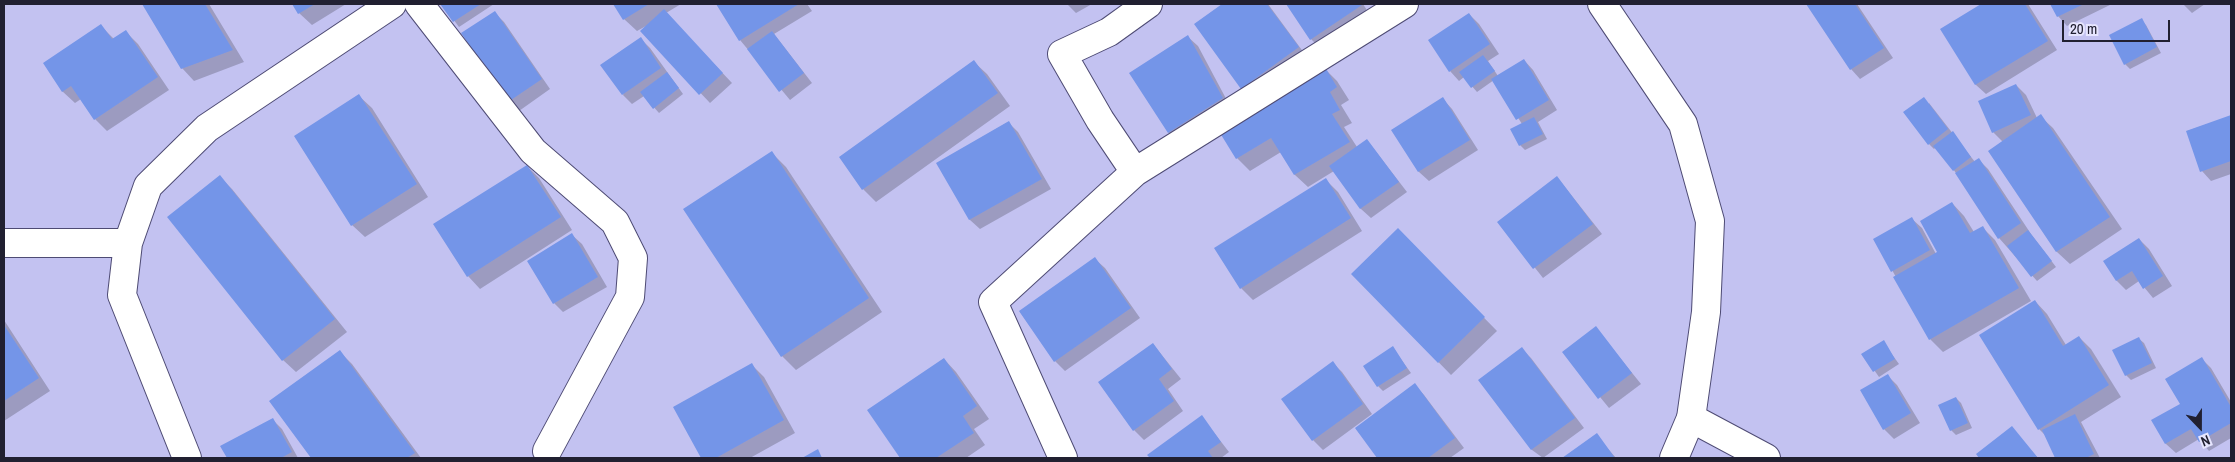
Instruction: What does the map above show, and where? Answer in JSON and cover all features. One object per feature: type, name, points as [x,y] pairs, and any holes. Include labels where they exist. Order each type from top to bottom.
[{"type":"street","points":[[187,458],[122,295],[128,243],[148,186],[207,128],[392,4]]},
{"type":"street","points":[[420,4],[533,151],[615,222],[633,258],[630,298],[547,456]]},
{"type":"street","points":[[1134,172],[1100,120],[1062,54],[1109,32],[1148,4]]},
{"type":"street","points":[[1063,458],[993,302],[1134,172],[1404,4]]},
{"type":"street","points":[[1602,4],[1683,124],[1710,222],[1706,312],[1691,418],[1674,458]]},
{"type":"street","points":[[4,244],[128,243]]},
{"type":"street","points":[[1691,418],[1766,458]]},
{"type":"building","points":[[142,4],[205,4],[233,50],[181,69]]},
{"type":"building","points":[[292,4],[315,4],[298,14]]},
{"type":"building","points":[[440,4],[481,4],[453,22]]},
{"type":"building","points":[[613,4],[649,4],[623,20]]},
{"type":"building","points":[[716,4],[799,4],[739,41]]},
{"type":"building","points":[[1222,4],[1267,4],[1299,47],[1241,89],[1194,24]]},
{"type":"building","points":[[1286,4],[1361,4],[1362,5],[1310,40]]},
{"type":"building","points":[[1806,4],[1855,4],[1884,48],[1850,70]]},
{"type":"building","points":[[1981,4],[2025,4],[2048,41],[1975,85],[1940,29]]},
{"type":"building","points":[[2050,4],[2084,4],[2057,17]]},
{"type":"building","points":[[664,9],[723,73],[699,95],[640,31]]},
{"type":"building","points":[[495,11],[542,79],[508,102],[461,33]]},
{"type":"building","points":[[1469,13],[1490,44],[1449,72],[1428,40]]},
{"type":"building","points":[[2142,18],[2157,47],[2124,65],[2109,35]]},
{"type":"building","points":[[101,24],[112,39],[126,30],[158,77],[94,120],[71,86],[62,92],[43,63]]},
{"type":"building","points":[[772,31],[804,73],[779,92],[747,49]]},
{"type":"building","points":[[1188,35],[1223,98],[1168,133],[1129,73]]},
{"type":"building","points":[[641,37],[661,68],[622,95],[600,65]]},
{"type":"building","points":[[1483,55],[1495,71],[1471,88],[1459,72]]},
{"type":"building","points":[[1524,59],[1549,100],[1516,120],[1491,79]]},
{"type":"building","points":[[974,60],[998,93],[862,190],[839,157]]},
{"type":"building","points":[[1325,67],[1337,87],[1330,92],[1340,110],[1332,114],[1350,142],[1294,175],[1271,138],[1236,159],[1220,133]]},
{"type":"building","points":[[667,72],[679,88],[653,109],[640,92]]},
{"type":"building","points":[[2016,84],[2031,115],[1992,133],[1978,101]]},
{"type":"building","points":[[359,94],[417,184],[351,226],[294,136]]},
{"type":"building","points":[[1443,97],[1470,140],[1418,172],[1391,130]]},
{"type":"building","points":[[1924,97],[1948,129],[1928,145],[1903,112]]},
{"type":"building","points":[[2041,114],[2110,217],[2056,252],[1988,151]]},
{"type":"building","points":[[2231,115],[2231,161],[2200,172],[2186,131]]},
{"type":"building","points":[[1534,117],[1543,134],[1519,146],[1510,129]]},
{"type":"building","points":[[1009,121],[1042,179],[969,220],[936,163]]},
{"type":"building","points":[[1953,131],[1971,157],[1953,171],[1933,146]]},
{"type":"building","points":[[1367,139],[1399,182],[1360,209],[1329,166]]},
{"type":"building","points":[[772,151],[869,298],[781,357],[683,209]]},
{"type":"building","points":[[1979,158],[2021,223],[1998,239],[1955,173]]},
{"type":"building","points":[[527,165],[561,217],[467,277],[433,224]]},
{"type":"building","points":[[220,175],[335,319],[282,361],[167,217]]},
{"type":"building","points":[[1557,176],[1593,224],[1533,269],[1497,222]]},
{"type":"building","points":[[1326,178],[1351,218],[1240,289],[1214,248]]},
{"type":"building","points":[[1952,202],[1970,233],[1983,226],[2019,288],[1929,340],[1893,277],[1937,252],[1920,221]]},
{"type":"building","points":[[1912,217],[1930,250],[1891,272],[1873,239]]},
{"type":"building","points":[[1398,228],[1485,317],[1438,363],[1351,274]]},
{"type":"building","points":[[2028,230],[2052,261],[2031,277],[2007,246]]},
{"type":"building","points":[[572,233],[598,277],[553,304],[527,261]]},
{"type":"building","points":[[2139,238],[2163,276],[2143,289],[2132,271],[2116,281],[2103,261]]},
{"type":"building","points":[[1095,257],[1131,308],[1054,362],[1019,311]]},
{"type":"building","points":[[2035,300],[2063,346],[2079,336],[2109,385],[2038,430],[1979,335]]},
{"type":"building","points":[[4,325],[39,378],[4,401]]},
{"type":"building","points":[[1596,326],[1632,373],[1598,399],[1562,352]]},
{"type":"building","points":[[2139,337],[2152,363],[2125,376],[2112,350]]},
{"type":"building","points":[[1884,340],[1895,359],[1873,372],[1861,354]]},
{"type":"building","points":[[1153,343],[1172,369],[1159,379],[1174,401],[1133,431],[1098,382]]},
{"type":"building","points":[[1393,346],[1407,368],[1377,387],[1363,366]]},
{"type":"building","points":[[1522,347],[1575,418],[1531,450],[1478,380]]},
{"type":"building","points":[[340,350],[415,453],[407,458],[311,458],[269,401]]},
{"type":"building","points":[[2202,357],[2231,407],[2231,423],[2199,442],[2191,429],[2165,444],[2151,420],[2180,404],[2165,379]]},
{"type":"building","points":[[944,358],[977,406],[963,416],[974,433],[936,458],[900,458],[867,410]]},
{"type":"building","points":[[1333,361],[1363,404],[1312,441],[1281,399]]},
{"type":"building","points":[[752,363],[784,420],[716,458],[701,458],[673,407]]},
{"type":"building","points":[[1888,374],[1911,413],[1883,430],[1860,390]]},
{"type":"building","points":[[1415,383],[1455,438],[1428,458],[1377,458],[1355,428]]},
{"type":"building","points":[[1956,397],[1968,423],[1950,431],[1938,405]]},
{"type":"building","points":[[2075,414],[2094,454],[2086,458],[2055,458],[2042,430]]},
{"type":"building","points":[[1202,415],[1221,442],[1208,451],[1213,458],[1150,458],[1147,455]]},
{"type":"building","points":[[273,418],[292,452],[281,458],[227,458],[220,446]]},
{"type":"building","points":[[2012,426],[2038,458],[1979,458],[1976,454]]},
{"type":"building","points":[[1597,433],[1615,458],[1562,458]]},
{"type":"building","points":[[818,449],[822,458],[802,458]]}]
